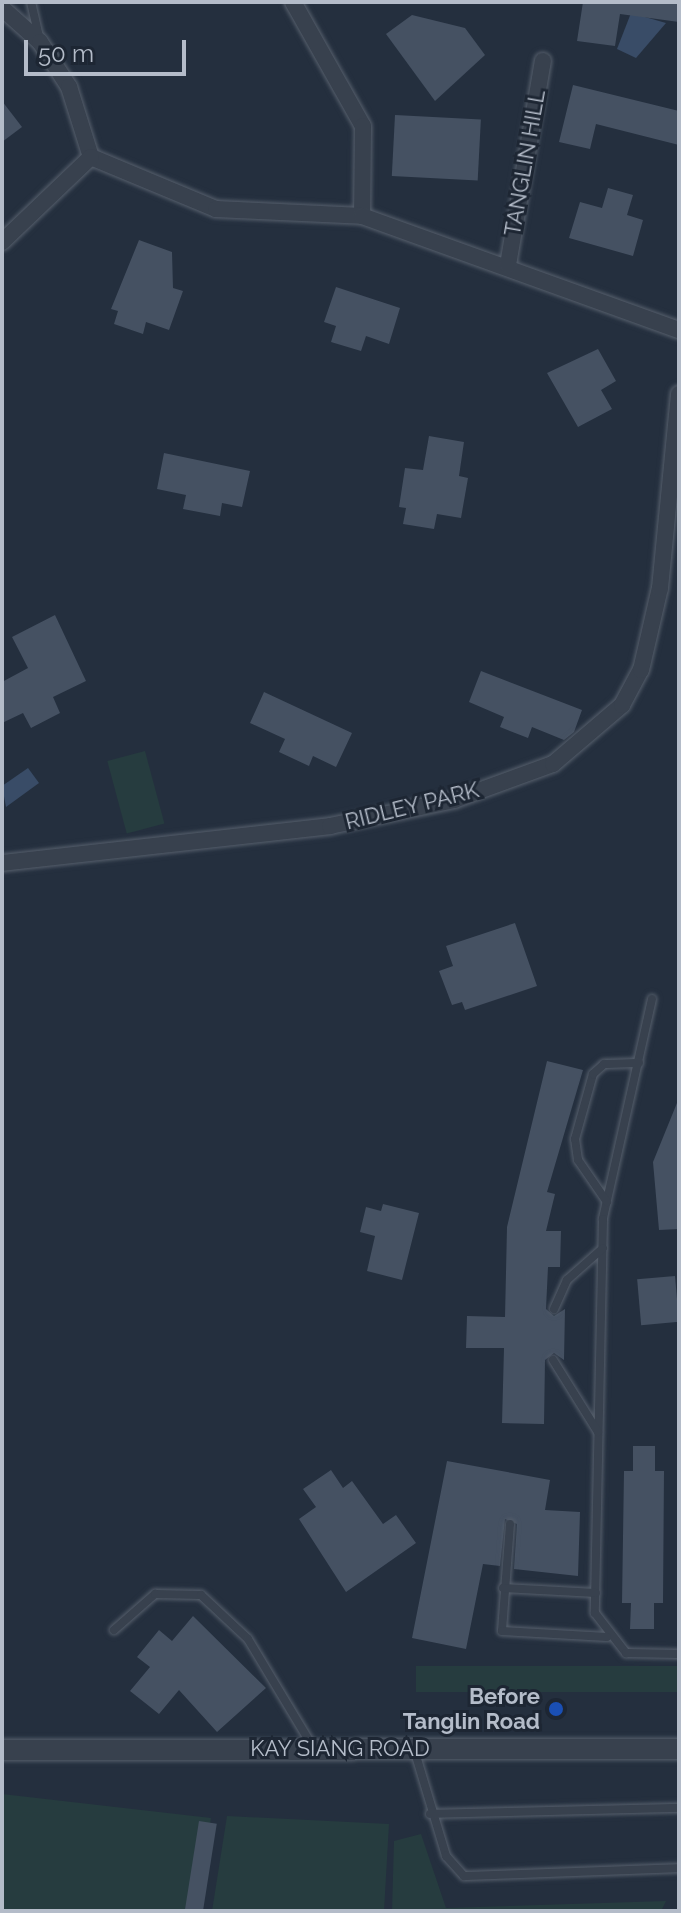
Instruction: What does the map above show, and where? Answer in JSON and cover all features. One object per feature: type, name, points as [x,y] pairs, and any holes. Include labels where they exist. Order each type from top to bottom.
[{"type":"street","points":[[293,2],[363,126],[362,216]]},
{"type":"street","points":[[2,8],[40,42],[69,87],[91,157],[216,209],[362,216],[508,265],[679,330]]},
{"type":"street","name":"TANGLIN HILL","points":[[508,265],[543,61]]},
{"type":"street","points":[[3,238],[91,157]]},
{"type":"street","name":"RIDLEY PARK","points":[[2,863],[330,826],[454,800],[553,764],[622,705],[641,670],[660,588],[679,394]]},
{"type":"street","name":"KAY SIANG ROAD","points":[[2,1750],[679,1749]]},
{"type":"lane","points":[[31,2],[40,42]]},
{"type":"lane","points":[[652,999],[607,1202],[603,1248],[596,1593],[607,1637],[626,1653],[679,1654]]},
{"type":"lane","points":[[607,1202],[578,1160],[575,1139],[593,1074],[604,1064],[639,1063]]},
{"type":"lane","points":[[554,1309],[567,1280],[603,1248]]},
{"type":"lane","points":[[553,1360],[556,1376],[599,1433]]},
{"type":"lane","points":[[510,1524],[502,1631],[607,1637]]},
{"type":"lane","points":[[503,1588],[596,1593]]},
{"type":"lane","points":[[114,1630],[155,1594],[201,1595],[248,1639],[315,1750]]},
{"type":"lane","points":[[414,1749],[430,1814],[451,1867],[464,1876],[679,1868]]},
{"type":"lane","points":[[430,1814],[679,1808]]},
{"type":"green space","points":[[145,751],[164,823],[127,834],[107,761]]},
{"type":"green space","points":[[416,1666],[679,1666],[679,1692],[416,1692]]},
{"type":"green space","points":[[2,1794],[211,1818],[196,1911],[2,1911]]},
{"type":"green space","points":[[227,1816],[389,1824],[384,1911],[212,1911]]},
{"type":"green space","points":[[421,1834],[446,1908],[666,1901],[661,1911],[392,1911],[394,1841]]},
{"type":"water","points":[[631,13],[666,23],[636,58],[617,49]]},
{"type":"water","points":[[28,768],[39,783],[6,807],[2,786]]},
{"type":"building","points":[[583,2],[679,2],[679,22],[620,14],[615,46],[577,41]]},
{"type":"building","points":[[412,15],[465,28],[485,55],[435,101],[386,34]]},
{"type":"building","points":[[573,85],[679,111],[679,145],[596,124],[590,149],[559,142]]},
{"type":"building","points":[[2,101],[22,127],[2,142]]},
{"type":"building","points":[[395,115],[481,120],[478,180],[392,176]]},
{"type":"building","points":[[608,188],[633,195],[627,215],[643,220],[633,256],[569,238],[580,202],[602,208]]},
{"type":"building","points":[[139,240],[172,252],[173,288],[183,291],[169,330],[146,322],[143,334],[114,324],[118,311],[111,309]]},
{"type":"building","points":[[336,287],[400,308],[389,344],[366,336],[361,351],[331,342],[336,326],[324,322]]},
{"type":"building","points":[[598,349],[616,381],[601,390],[612,409],[578,427],[547,373]]},
{"type":"building","points":[[429,436],[464,442],[459,476],[468,478],[461,518],[437,514],[434,529],[403,524],[406,508],[399,507],[405,468],[423,470]]},
{"type":"building","points":[[164,453],[250,471],[242,507],[222,503],[220,516],[183,509],[186,495],[157,489]]},
{"type":"building","points":[[55,615],[86,681],[53,697],[60,713],[31,728],[23,713],[2,723],[2,682],[28,668],[12,637]]},
{"type":"building","points":[[481,671],[582,710],[574,732],[564,740],[532,727],[528,738],[500,727],[504,717],[469,702]]},
{"type":"building","points":[[264,692],[352,733],[336,767],[313,756],[309,766],[279,752],[285,739],[250,723]]},
{"type":"building","points":[[515,923],[537,986],[465,1010],[462,1002],[452,1005],[439,971],[453,966],[446,946]]},
{"type":"building","points":[[547,1061],[583,1070],[547,1192],[555,1194],[546,1231],[561,1231],[560,1267],[548,1267],[546,1309],[554,1316],[565,1309],[564,1360],[554,1353],[545,1360],[544,1424],[502,1423],[504,1348],[466,1348],[467,1316],[505,1317],[507,1227]]},
{"type":"building","points":[[679,1098],[679,1229],[659,1230],[653,1162]]},
{"type":"building","points":[[383,1204],[419,1213],[402,1280],[367,1271],[375,1236],[360,1232],[366,1207],[381,1211]]},
{"type":"building","points":[[675,1276],[679,1322],[641,1325],[637,1279]]},
{"type":"building","points":[[633,1446],[655,1446],[655,1471],[664,1471],[663,1603],[654,1603],[654,1629],[630,1629],[631,1603],[622,1603],[624,1471],[633,1471]]},
{"type":"building","points":[[447,1461],[550,1480],[545,1510],[580,1512],[578,1576],[514,1569],[517,1524],[505,1519],[500,1566],[483,1564],[466,1649],[412,1638]]},
{"type":"building","points":[[331,1470],[343,1488],[352,1481],[383,1524],[396,1515],[416,1543],[346,1592],[299,1519],[316,1507],[303,1489]]},
{"type":"building","points":[[193,1616],[266,1688],[217,1732],[179,1690],[159,1714],[130,1691],[150,1667],[137,1657],[159,1630],[172,1641]]},
{"type":"building","points":[[199,1821],[217,1824],[203,1911],[185,1911]]},
{"type":"place","name":"Before Tanglin Road","points":[[556,1709]]}]
